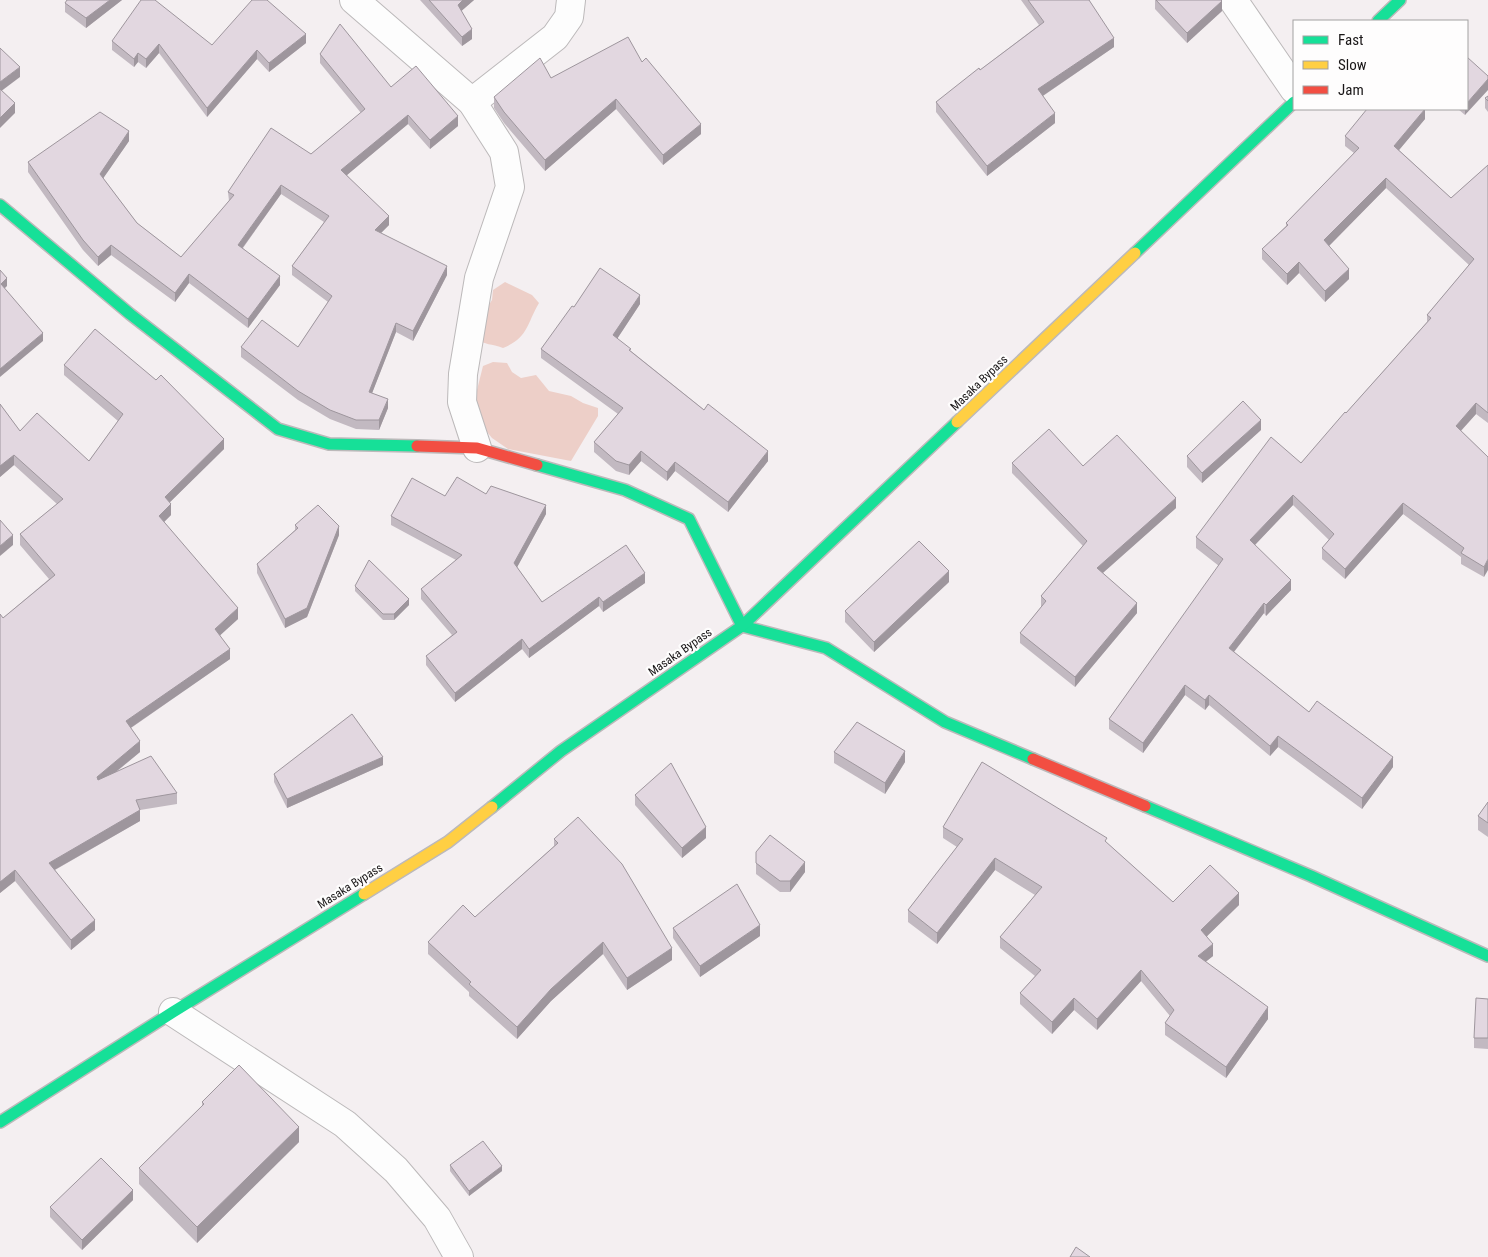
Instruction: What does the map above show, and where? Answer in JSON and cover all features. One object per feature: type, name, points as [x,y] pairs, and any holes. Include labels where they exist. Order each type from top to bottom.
[{"type":"main road","points":[[1379,20],[1400,0]]},
{"type":"main road","name":"Masaka Bypass","points":[[0,1122],[173,1012],[448,842],[561,751],[742,626],[1293,103]]},
{"type":"main road","points":[[0,205],[130,314],[278,429],[329,444],[477,448],[625,490],[689,519],[742,626],[826,648],[945,722],[1311,876],[1488,956]]},
{"type":"street","points":[[354,0],[472,102],[504,152],[510,187],[479,278],[463,374],[462,402],[477,448]]},
{"type":"street","points":[[472,102],[555,37],[569,17],[571,0]]},
{"type":"street","points":[[1233,0],[1293,88]]},
{"type":"street","points":[[173,1012],[345,1124],[396,1170],[432,1211],[459,1257]]},
{"type":"shaded area","points":[[505,282],[532,295],[539,303],[522,335],[503,348],[475,338],[483,314],[492,300],[493,290]]},
{"type":"shaded area","points":[[493,362],[507,363],[512,372],[521,378],[536,375],[549,391],[571,396],[583,403],[598,408],[598,416],[571,461],[508,449],[492,438],[483,427],[476,410],[477,390],[483,366]]},
{"type":"building","points":[[67,0],[110,0],[86,18],[65,3]]},
{"type":"building","points":[[141,0],[155,0],[212,45],[252,0],[267,0],[306,34],[269,63],[257,50],[207,108],[159,44],[146,59],[138,53],[134,59],[112,41]]},
{"type":"building","points":[[429,0],[463,0],[458,5],[472,29],[462,37]]},
{"type":"building","points":[[1028,0],[1089,0],[1114,38],[1038,89],[1055,113],[987,166],[936,102],[979,68],[980,70],[1044,22]]},
{"type":"building","points":[[1156,0],[1221,0],[1222,1],[1187,33]]},
{"type":"building","points":[[340,24],[391,87],[416,66],[458,116],[430,140],[408,115],[341,170],[389,216],[375,230],[447,266],[413,331],[396,323],[369,392],[388,399],[379,420],[356,420],[330,410],[298,391],[241,347],[262,320],[298,347],[332,296],[292,266],[329,216],[281,185],[238,245],[280,276],[248,319],[189,274],[175,293],[111,245],[98,257],[83,240],[28,162],[100,112],[129,131],[100,174],[137,223],[181,257],[234,195],[228,192],[271,128],[311,154],[365,109],[320,54]]},
{"type":"building","points":[[628,37],[642,62],[646,58],[701,124],[663,155],[616,99],[545,160],[504,112],[494,97],[540,58],[551,78]]},
{"type":"building","points":[[0,48],[20,67],[0,82]]},
{"type":"building","points":[[1468,58],[1488,76],[1488,79],[1468,102]]},
{"type":"building","points":[[0,89],[15,103],[0,118]]},
{"type":"building","points":[[1366,110],[1424,110],[1394,146],[1451,198],[1488,165],[1488,413],[1476,403],[1456,426],[1488,457],[1488,559],[1484,567],[1461,553],[1464,548],[1403,503],[1345,569],[1322,548],[1334,534],[1293,495],[1250,540],[1291,580],[1266,605],[1264,603],[1229,648],[1309,712],[1317,701],[1393,757],[1362,798],[1278,736],[1270,746],[1209,695],[1205,700],[1185,685],[1143,743],[1109,719],[1223,559],[1196,537],[1271,437],[1301,463],[1431,318],[1427,315],[1474,259],[1386,178],[1324,240],[1349,269],[1325,291],[1299,262],[1287,274],[1262,249],[1288,225],[1286,223],[1359,148],[1345,136]]},
{"type":"building","points":[[600,268],[640,295],[613,335],[704,410],[708,404],[768,451],[728,502],[675,462],[667,472],[641,451],[629,465],[616,461],[594,442],[623,408],[541,349],[572,306],[574,307]]},
{"type":"building","points":[[0,270],[7,278],[1,284],[43,333],[0,369]]},
{"type":"building","points":[[95,329],[156,380],[161,375],[224,439],[165,497],[171,504],[159,516],[238,608],[215,629],[230,649],[126,721],[140,741],[97,777],[98,780],[151,756],[177,793],[136,800],[140,810],[49,863],[95,920],[71,940],[15,870],[0,882],[0,614],[3,618],[55,575],[20,534],[63,499],[14,455],[0,466],[0,404],[20,431],[37,413],[89,461],[123,414],[64,365]]},
{"type":"building","points":[[1243,401],[1261,420],[1202,473],[1187,456]]},
{"type":"building","points":[[1049,429],[1083,466],[1117,435],[1176,498],[1097,568],[1137,603],[1075,677],[1020,633],[1046,601],[1041,596],[1087,541],[1012,463]]},
{"type":"building","points":[[457,477],[486,494],[491,486],[546,505],[514,563],[542,602],[626,545],[645,573],[603,602],[599,597],[529,649],[522,639],[455,693],[426,656],[457,632],[421,589],[462,555],[391,516],[412,478],[445,496]]},
{"type":"building","points":[[318,505],[339,526],[307,608],[285,619],[257,564],[298,528],[295,525]]},
{"type":"building","points":[[0,520],[13,535],[0,546]]},
{"type":"building","points":[[919,541],[949,571],[874,642],[845,611]]},
{"type":"building","points":[[369,560],[409,599],[394,614],[383,614],[355,586]]},
{"type":"building","points":[[352,714],[383,757],[287,799],[274,774]]},
{"type":"building","points":[[857,722],[905,751],[885,783],[834,752]]},
{"type":"building","points":[[982,762],[1107,838],[1105,841],[1173,902],[1210,865],[1239,893],[1201,930],[1213,944],[1198,956],[1268,1007],[1226,1067],[1165,1023],[1174,1010],[1141,970],[1097,1019],[1074,998],[1052,1022],[1020,993],[1041,970],[1000,937],[1042,887],[995,858],[937,933],[908,910],[963,839],[943,827]]},
{"type":"building","points":[[671,763],[706,827],[682,848],[635,795]]},
{"type":"building","points":[[1488,802],[1488,823],[1478,816]]},
{"type":"building","points":[[578,817],[622,864],[672,948],[627,978],[603,942],[551,989],[517,1027],[469,984],[471,982],[428,942],[463,905],[475,917],[558,843],[554,839]]},
{"type":"building","points":[[770,835],[805,862],[790,881],[780,881],[756,863],[756,852]]},
{"type":"building","points":[[737,884],[760,925],[700,966],[673,928]]},
{"type":"building","points":[[1476,998],[1488,999],[1488,1038],[1474,1038]]},
{"type":"building","points":[[239,1065],[299,1127],[197,1227],[139,1168],[204,1104],[202,1102]]},
{"type":"building","points":[[483,1141],[502,1166],[469,1191],[450,1165]]},
{"type":"building","points":[[101,1158],[133,1190],[82,1240],[50,1207]]},
{"type":"building","points":[[1076,1247],[1090,1257],[1070,1257]]},
{"type":"traffic: fast","points":[[1379,20],[1400,0]]},
{"type":"traffic: fast","points":[[1135,253],[1293,103]]},
{"type":"traffic: fast","points":[[0,205],[130,314],[278,429],[329,444],[417,446]]},
{"type":"traffic: fast","points":[[492,807],[561,751],[742,626],[957,422]]},
{"type":"traffic: fast","points":[[537,465],[625,490],[689,519],[742,626],[826,648],[945,722],[1033,759]]},
{"type":"traffic: fast","points":[[1145,806],[1311,876],[1488,956]]},
{"type":"traffic: fast","points":[[0,1122],[364,894]]},
{"type":"traffic: slow","points":[[957,422],[1135,253]]},
{"type":"traffic: slow","points":[[364,894],[448,842],[492,807]]},
{"type":"traffic: jam","points":[[417,446],[477,448],[537,465]]},
{"type":"traffic: jam","points":[[1033,759],[1145,806]]}]
